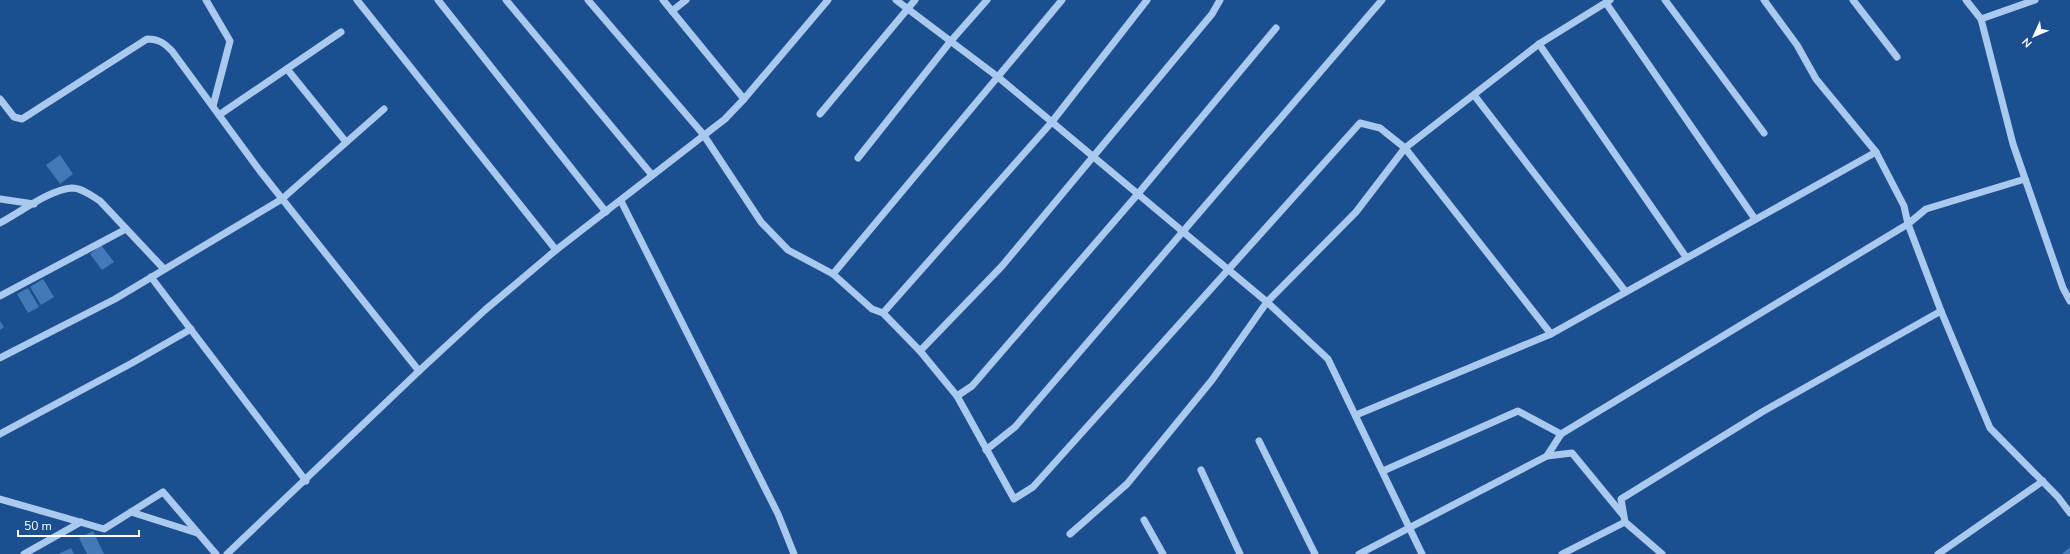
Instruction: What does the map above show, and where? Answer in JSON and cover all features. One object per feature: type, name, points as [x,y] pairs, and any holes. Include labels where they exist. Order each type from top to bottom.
[{"type":"street","points":[[206,0],[230,41],[212,106]]},
{"type":"street","points":[[357,0],[556,250]]},
{"type":"street","points":[[438,0],[606,212]]},
{"type":"street","points":[[506,0],[652,175]]},
{"type":"street","points":[[588,0],[703,134],[761,222],[788,250],[833,274],[872,309],[883,313],[920,351],[957,396],[1014,499],[1032,487],[1360,123],[1380,128],[1405,148],[1551,334]]},
{"type":"street","points":[[663,0],[744,99]]},
{"type":"street","points":[[672,11],[686,0]]},
{"type":"street","points":[[227,554],[485,310],[556,250],[621,201],[703,134],[725,119],[744,99],[828,0]]},
{"type":"street","points":[[896,0],[998,77],[1136,195],[1267,302],[1328,359],[1422,554]]},
{"type":"street","points":[[820,114],[914,0]]},
{"type":"street","points":[[858,158],[950,42],[987,0]]},
{"type":"street","points":[[833,274],[1062,0]]},
{"type":"street","points":[[883,313],[1051,123],[1148,0]]},
{"type":"street","points":[[920,351],[1002,266],[1212,14],[1220,0]]},
{"type":"street","points":[[986,450],[1015,428],[1382,0]]},
{"type":"street","points":[[1665,0],[1764,133]]},
{"type":"street","points":[[1764,0],[1797,45],[1816,79],[1876,152],[1904,206],[1908,224],[1940,311],[1990,428],[2043,481],[2070,512]]},
{"type":"street","points":[[1852,0],[1897,57]]},
{"type":"street","points":[[1966,0],[1981,20],[2013,144],[2063,288],[2070,301]]},
{"type":"street","points":[[1981,20],[2035,0]]},
{"type":"street","points":[[1070,534],[1127,484],[1212,380],[1267,302],[1356,212],[1405,148],[1539,44],[1608,2],[1755,219]]},
{"type":"street","points":[[957,396],[972,386],[1136,195],[1276,28]]},
{"type":"street","points":[[219,116],[341,32]]},
{"type":"street","points":[[0,99],[14,117],[22,119],[147,39],[155,39],[164,43],[172,51],[282,199],[419,371]]},
{"type":"street","points":[[1539,44],[1686,257]]},
{"type":"street","points":[[287,69],[346,142]]},
{"type":"street","points":[[1474,95],[1625,291]]},
{"type":"street","points":[[0,358],[115,299],[282,199],[384,109]]},
{"type":"street","points":[[1356,415],[1551,334],[1625,291],[1876,152]]},
{"type":"street","points":[[1547,456],[1561,434],[1908,224],[1926,209],[2025,179]]},
{"type":"street","points":[[0,223],[58,191],[73,188],[88,192],[100,201],[164,269]]},
{"type":"street","points":[[0,199],[34,204]]},
{"type":"street","points":[[621,201],[778,514],[794,554]]},
{"type":"street","points":[[0,296],[126,229]]},
{"type":"street","points":[[151,277],[306,480]]},
{"type":"street","points":[[1624,519],[1621,499],[1762,412],[1940,311]]},
{"type":"street","points":[[0,434],[132,363],[191,329]]},
{"type":"street","points":[[1382,471],[1518,411],[1561,434]]},
{"type":"street","points":[[1259,441],[1315,554]]},
{"type":"street","points":[[1359,554],[1547,456],[1572,453],[1624,519],[1662,554]]},
{"type":"street","points":[[1201,470],[1240,554]]},
{"type":"street","points":[[1938,554],[2043,481]]},
{"type":"street","points":[[0,499],[104,529],[163,492],[216,554]]},
{"type":"street","points":[[131,512],[198,533]]},
{"type":"street","points":[[1562,554],[1624,519]]},
{"type":"street","points":[[1144,520],[1163,554]]},
{"type":"street","points":[[24,554],[81,522]]},
{"type":"building","points":[[60,155],[73,174],[60,184],[46,165]]},
{"type":"building","points":[[101,245],[114,262],[102,270],[90,254]]},
{"type":"building","points":[[43,279],[54,297],[41,305],[30,287]]},
{"type":"building","points":[[28,288],[39,307],[28,313],[17,294]]},
{"type":"building","points":[[0,321],[4,327],[0,330]]},
{"type":"building","points":[[93,531],[104,554],[87,554],[79,538]]},
{"type":"building","points":[[2070,547],[2070,554],[2062,554]]},
{"type":"building","points":[[71,548],[74,554],[58,554]]}]
